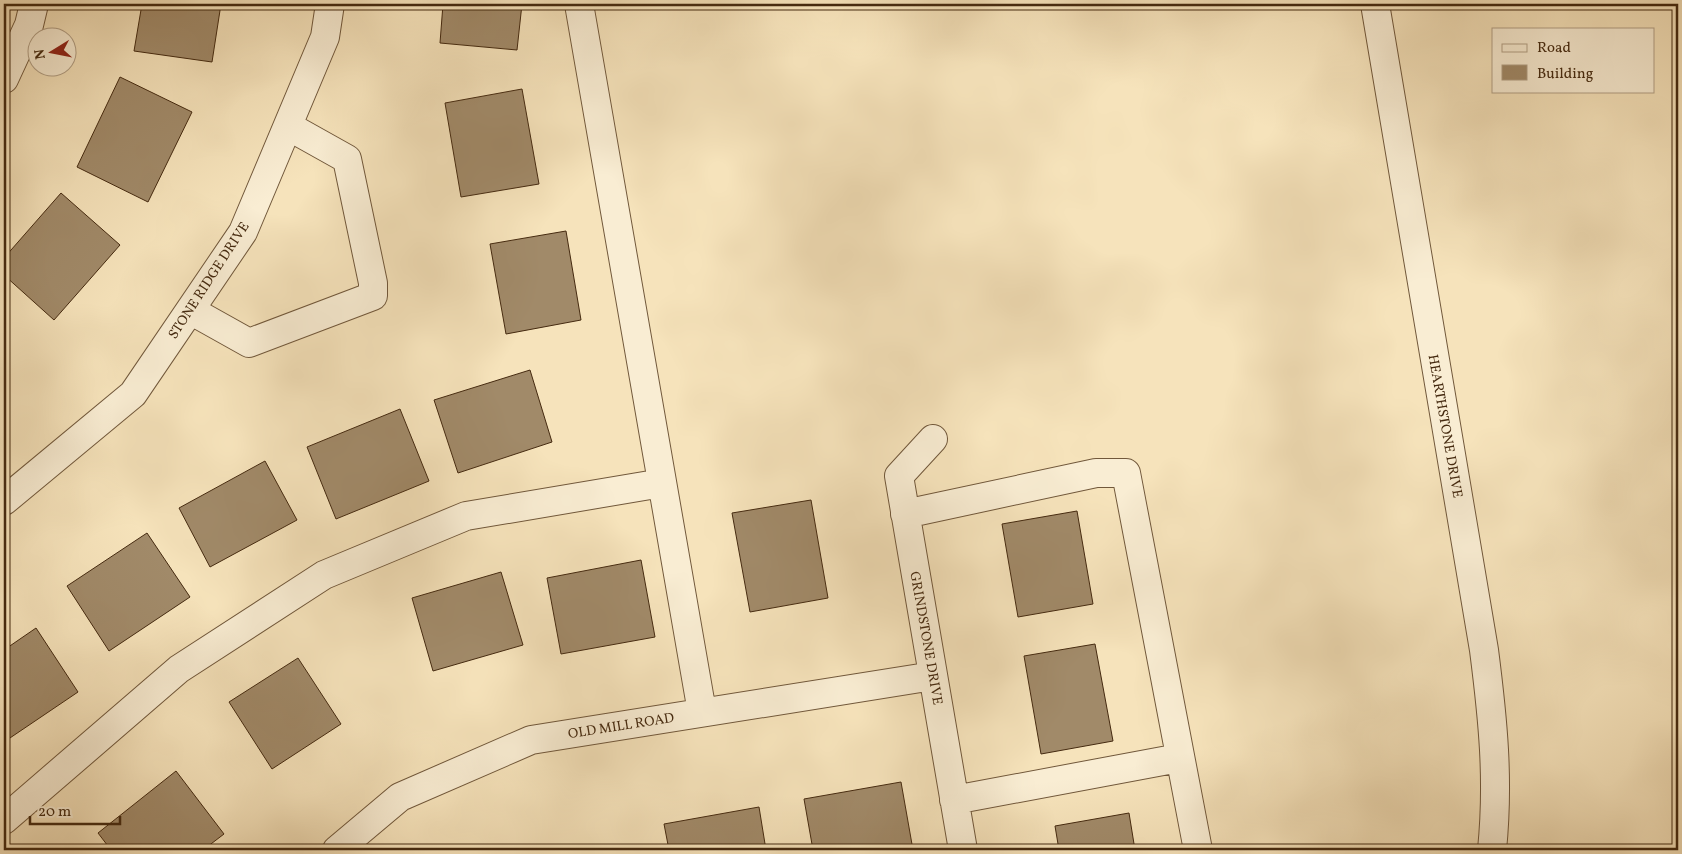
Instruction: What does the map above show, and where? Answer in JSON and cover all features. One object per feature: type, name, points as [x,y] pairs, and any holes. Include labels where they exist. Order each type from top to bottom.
[{"type":"street","points":[[4,79],[30,25],[34,4]]},
{"type":"street","name":"STONE RIDGE DRIVE","points":[[4,501],[133,394],[243,232],[325,37],[330,4]]},
{"type":"street","points":[[579,4],[702,712]]},
{"type":"street","name":"HEARTHSTONE DRIVE","points":[[1375,4],[1484,650],[1495,745],[1497,803],[1492,850]]},
{"type":"street","points":[[190,310],[249,343],[373,296],[373,282],[346,159],[288,126]]},
{"type":"street","name":"GRINDSTONE DRIVE","points":[[933,439],[899,476],[963,850]]},
{"type":"street","points":[[905,514],[1096,473],[1126,473],[1198,850]]},
{"type":"street","points":[[4,820],[179,669],[324,575],[466,516],[662,483]]},
{"type":"street","name":"OLD MILL ROAD","points":[[337,850],[400,797],[531,740],[933,676]]},
{"type":"street","points":[[954,800],[1179,758]]},
{"type":"building","points":[[142,4],[221,4],[212,62],[134,51]]},
{"type":"building","points":[[443,4],[522,4],[517,50],[440,43]]},
{"type":"building","points":[[120,77],[192,112],[148,202],[77,167]]},
{"type":"building","points":[[522,89],[539,184],[461,197],[445,103]]},
{"type":"building","points":[[61,193],[120,245],[54,320],[4,275],[4,258]]},
{"type":"building","points":[[566,231],[581,320],[506,334],[490,244]]},
{"type":"building","points":[[530,370],[552,442],[458,473],[434,400]]},
{"type":"building","points":[[400,409],[429,481],[336,519],[307,447]]},
{"type":"building","points":[[265,461],[297,520],[210,567],[179,508]]},
{"type":"building","points":[[811,500],[828,598],[750,612],[732,513]]},
{"type":"building","points":[[1077,511],[1093,604],[1018,617],[1002,524]]},
{"type":"building","points":[[147,533],[190,597],[109,651],[67,586]]},
{"type":"building","points":[[641,560],[655,637],[561,654],[547,578]]},
{"type":"building","points":[[501,572],[523,645],[433,671],[412,598]]},
{"type":"building","points":[[36,628],[78,692],[4,742],[4,650]]},
{"type":"building","points":[[1095,644],[1113,741],[1041,754],[1024,656]]},
{"type":"building","points":[[298,658],[341,724],[272,769],[229,702]]},
{"type":"building","points":[[176,771],[224,834],[203,850],[111,850],[98,833]]},
{"type":"building","points":[[901,782],[913,850],[813,850],[804,799]]},
{"type":"building","points":[[759,807],[766,850],[669,850],[664,824]]},
{"type":"building","points":[[1129,813],[1135,850],[1059,850],[1055,826]]}]
